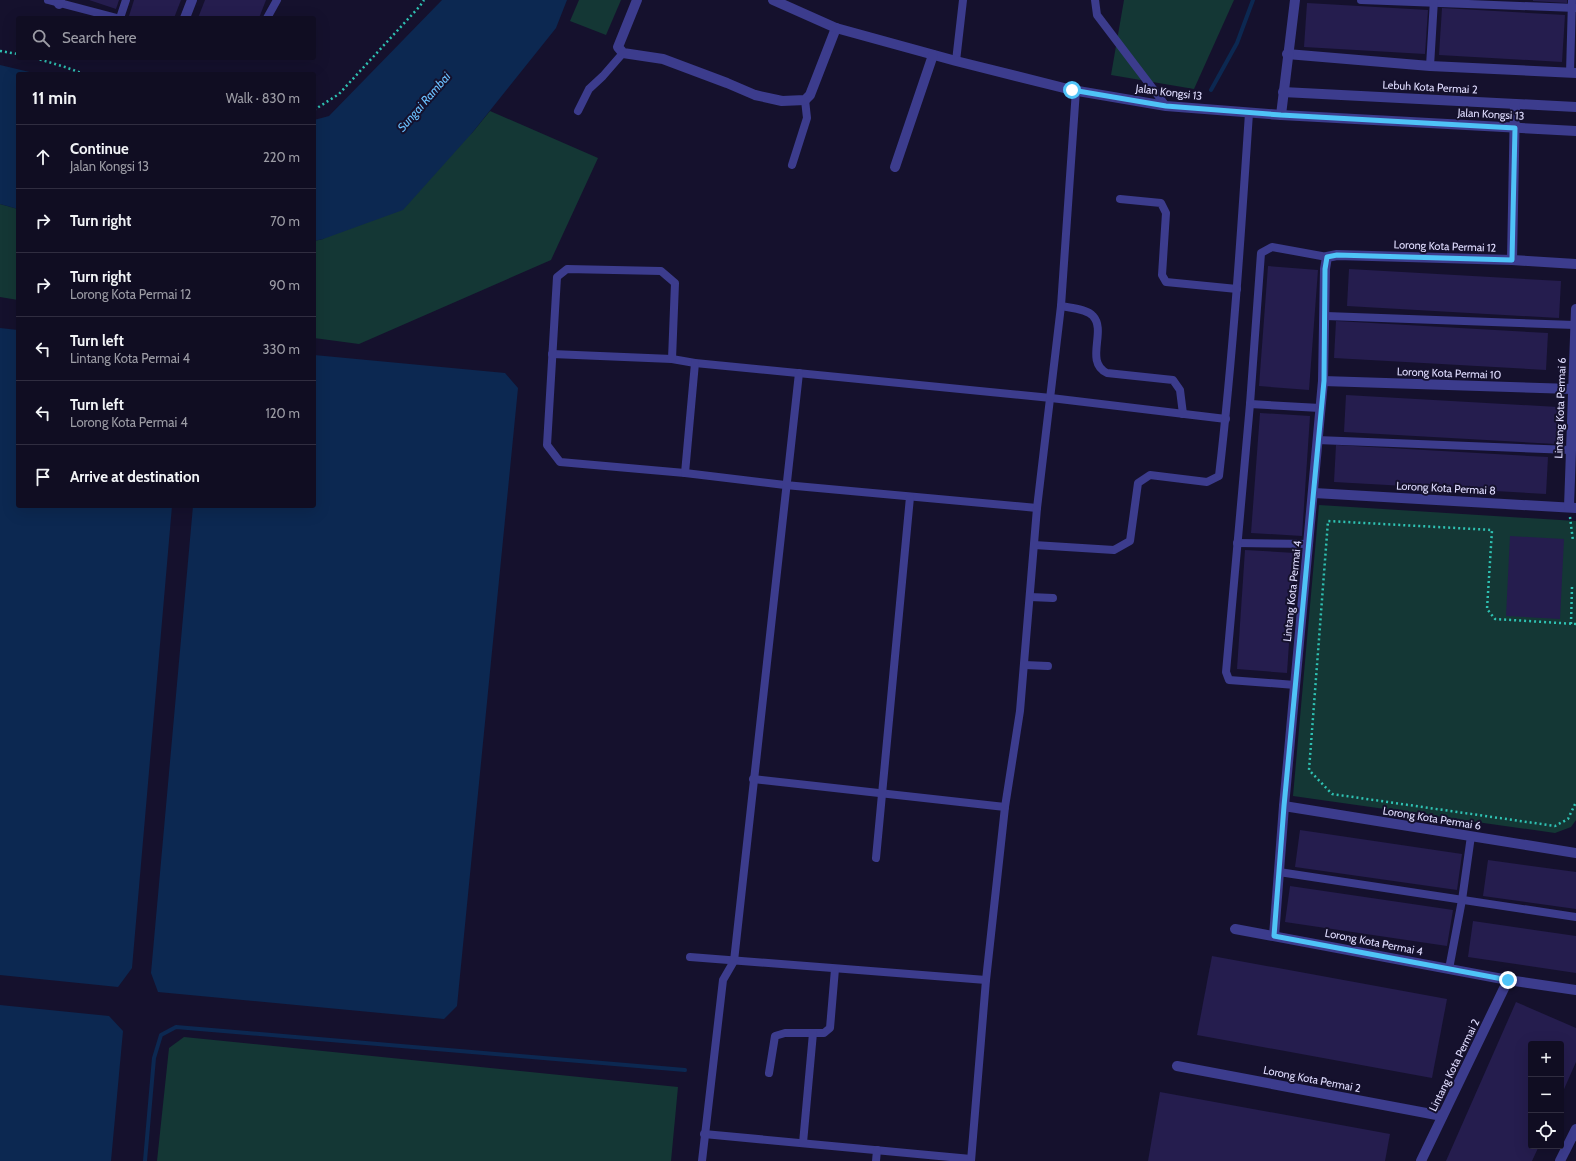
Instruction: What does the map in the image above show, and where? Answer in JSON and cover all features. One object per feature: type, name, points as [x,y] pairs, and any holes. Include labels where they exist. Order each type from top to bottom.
[{"type":"street","points":[[187,16],[192,0]]},
{"type":"street","points":[[638,0],[618,47],[623,53],[664,59],[755,95],[782,101],[805,100],[810,95],[836,28]]},
{"type":"street","name":"Jalan Kongsi 13","points":[[773,0],[836,28],[933,55],[1076,90],[1166,106],[1281,115],[1576,131]]},
{"type":"street","points":[[1281,115],[1295,0]]},
{"type":"street","name":"Lebuh Kota Permai 2","points":[[1288,54],[1430,66],[1573,73]]},
{"type":"street","points":[[895,168],[933,55]]},
{"type":"street","name":"Lebuh Kota Permai 2","points":[[1283,92],[1576,107]]},
{"type":"street","points":[[1512,260],[1515,104]]},
{"type":"street","name":"Lorong Kota Permai 12","points":[[1332,256],[1512,260],[1576,264]]},
{"type":"street","name":"Lintang Kota Permai 4","points":[[1274,936],[1284,806],[1314,493],[1320,408],[1324,381],[1326,316],[1325,269],[1332,256]]},
{"type":"street","name":"Lintang Kota Permai 6","points":[[1573,508],[1571,450],[1576,309]]},
{"type":"street","name":"Lorong Kota Permai 10","points":[[1324,381],[1573,389]]},
{"type":"street","name":"Lorong Kota Permai 8","points":[[1314,493],[1573,508]]},
{"type":"street","name":"Lorong Kota Permai 6","points":[[1284,806],[1576,853]]},
{"type":"street","name":"Lorong Kota Permai 4","points":[[1235,929],[1508,980]]},
{"type":"street","points":[[1508,980],[1576,990]]},
{"type":"street","name":"Lintang Kota Permai 2","points":[[1421,1161],[1508,980]]},
{"type":"street","name":"Lorong Kota Permai 2","points":[[1177,1066],[1442,1116]]},
{"type":"street","points":[[1560,1161],[1576,1129]]},
{"type":"lane","points":[[48,0],[111,16]]},
{"type":"lane","points":[[119,16],[126,0]]},
{"type":"lane","points":[[268,16],[277,0]]},
{"type":"lane","points":[[956,61],[963,0]]},
{"type":"lane","points":[[1095,0],[1097,15],[1166,106]]},
{"type":"lane","points":[[1361,0],[1573,5],[1573,73]]},
{"type":"lane","points":[[1430,66],[1434,1]]},
{"type":"lane","points":[[578,111],[588,89],[603,76],[623,53]]},
{"type":"lane","points":[[704,1134],[971,1160],[986,980],[1005,807],[1020,711],[1037,508],[1061,306],[1076,90]]},
{"type":"lane","points":[[792,165],[807,118],[805,100]]},
{"type":"lane","points":[[1034,545],[1114,550],[1130,541],[1138,483],[1150,476],[1207,482],[1219,476],[1226,419],[1237,289],[1249,113]]},
{"type":"lane","points":[[1120,199],[1161,203],[1166,213],[1162,275],[1166,282],[1237,289]]},
{"type":"lane","points":[[1295,685],[1229,680],[1226,672],[1262,253],[1272,247],[1332,256]]},
{"type":"lane","points":[[672,359],[675,283],[661,271],[567,269],[557,277],[547,446],[560,462],[684,473],[910,497],[1037,508]]},
{"type":"lane","points":[[1061,306],[1087,312],[1094,317],[1098,326],[1097,363],[1100,370],[1107,373],[1173,380],[1180,390],[1183,414]]},
{"type":"lane","points":[[1326,316],[1575,325]]},
{"type":"lane","points":[[552,354],[672,359],[695,363],[1050,398],[1226,419]]},
{"type":"lane","points":[[684,473],[695,363]]},
{"type":"lane","points":[[702,1161],[723,980],[734,961],[799,373]]},
{"type":"lane","points":[[1250,404],[1320,408]]},
{"type":"lane","points":[[1317,440],[1571,450]]},
{"type":"lane","points":[[876,858],[910,497]]},
{"type":"lane","points":[[1237,543],[1309,544]]},
{"type":"lane","points":[[1030,597],[1053,598]]},
{"type":"lane","points":[[1024,665],[1048,666]]},
{"type":"lane","points":[[753,780],[1005,807]]},
{"type":"lane","points":[[1449,969],[1462,900],[1471,836]]},
{"type":"lane","points":[[1279,872],[1576,917]]},
{"type":"lane","points":[[690,957],[986,980]]},
{"type":"lane","points":[[769,1074],[775,1036],[785,1033],[824,1033],[830,1028],[836,969]]},
{"type":"lane","points":[[803,1143],[813,1033]]},
{"type":"lane","points":[[876,1161],[877,1150]]},
{"type":"path","points":[[316,109],[339,94],[424,0]]},
{"type":"path","points":[[0,51],[16,54]]},
{"type":"path","points":[[41,60],[79,72]]},
{"type":"path","points":[[1573,508],[1573,541]]},
{"type":"path","points":[[1576,624],[1495,619],[1487,609],[1492,530],[1328,521],[1309,770],[1332,794],[1555,826],[1568,819],[1576,802]]},
{"type":"path","points":[[1571,624],[1572,587]]},
{"type":"green space","points":[[579,0],[621,0],[606,35],[570,21]]},
{"type":"green space","points":[[1124,0],[1234,0],[1194,89],[1111,75]]},
{"type":"green space","points":[[490,111],[598,158],[551,260],[359,344],[316,338],[316,241],[323,239],[472,133]]},
{"type":"green space","points":[[0,204],[16,208],[16,300],[0,297]]},
{"type":"green space","points":[[1319,505],[1576,521],[1576,820],[1571,827],[1555,833],[1293,796]]},
{"type":"green space","points":[[184,1037],[678,1087],[671,1161],[157,1161],[169,1048]]},
{"type":"water","name":"Sungai Rambai","points":[[442,0],[567,0],[556,28],[472,133],[403,210],[316,241],[316,119],[329,116]]},
{"type":"water","points":[[0,65],[30,72],[16,72],[16,208],[0,204]]},
{"type":"water","points":[[0,328],[16,330],[16,508],[172,508],[132,968],[118,987],[0,975]]},
{"type":"water","points":[[316,355],[505,373],[518,388],[457,1006],[444,1019],[158,992],[151,973],[193,508],[316,508]]},
{"type":"water","points":[[0,1005],[109,1016],[123,1031],[111,1161],[0,1161]]},
{"type":"building","points":[[89,0],[119,0],[116,9]]},
{"type":"building","points":[[134,0],[181,0],[175,16],[129,16]]},
{"type":"building","points":[[205,0],[266,0],[260,16],[199,16]]},
{"type":"building","points":[[1567,0],[1567,3],[1533,1]]},
{"type":"building","points":[[1307,3],[1428,10],[1425,54],[1304,47]]},
{"type":"building","points":[[1442,8],[1565,15],[1562,62],[1439,55]]},
{"type":"building","points":[[1268,266],[1318,270],[1309,390],[1259,386]]},
{"type":"building","points":[[1349,269],[1561,281],[1559,318],[1347,306]]},
{"type":"building","points":[[1336,321],[1548,333],[1546,370],[1334,358]]},
{"type":"building","points":[[1346,395],[1558,407],[1556,444],[1344,432]]},
{"type":"building","points":[[1260,413],[1310,416],[1302,536],[1251,533]]},
{"type":"building","points":[[1336,445],[1548,457],[1546,494],[1334,482]]},
{"type":"building","points":[[1510,536],[1564,539],[1560,619],[1506,616]]},
{"type":"building","points":[[1245,550],[1295,553],[1287,673],[1237,669]]},
{"type":"building","points":[[1300,830],[1462,854],[1457,890],[1295,867]]},
{"type":"building","points":[[1488,860],[1576,872],[1576,909],[1483,896]]},
{"type":"building","points":[[1290,886],[1453,910],[1447,946],[1285,922]]},
{"type":"building","points":[[1473,921],[1576,936],[1576,973],[1468,957]]},
{"type":"building","points":[[1212,956],[1447,999],[1432,1078],[1197,1035]]},
{"type":"building","points":[[1516,1002],[1576,1028],[1576,1062],[1564,1089],[1564,1041],[1528,1041],[1528,1149],[1538,1149],[1532,1161],[1446,1161]]},
{"type":"building","points":[[1160,1092],[1390,1134],[1385,1161],[1148,1161]]},
{"type":"waterway","points":[[1211,90],[1237,43],[1253,0]]},
{"type":"waterway","points":[[145,1161],[154,1058],[161,1035],[176,1027],[685,1070]]},
{"type":"route","points":[[1072,90],[1166,106],[1249,113],[1515,128],[1512,260],[1337,255],[1327,257],[1325,269],[1326,316],[1324,381],[1320,408],[1314,493],[1284,806],[1274,936],[1508,980]]}]
